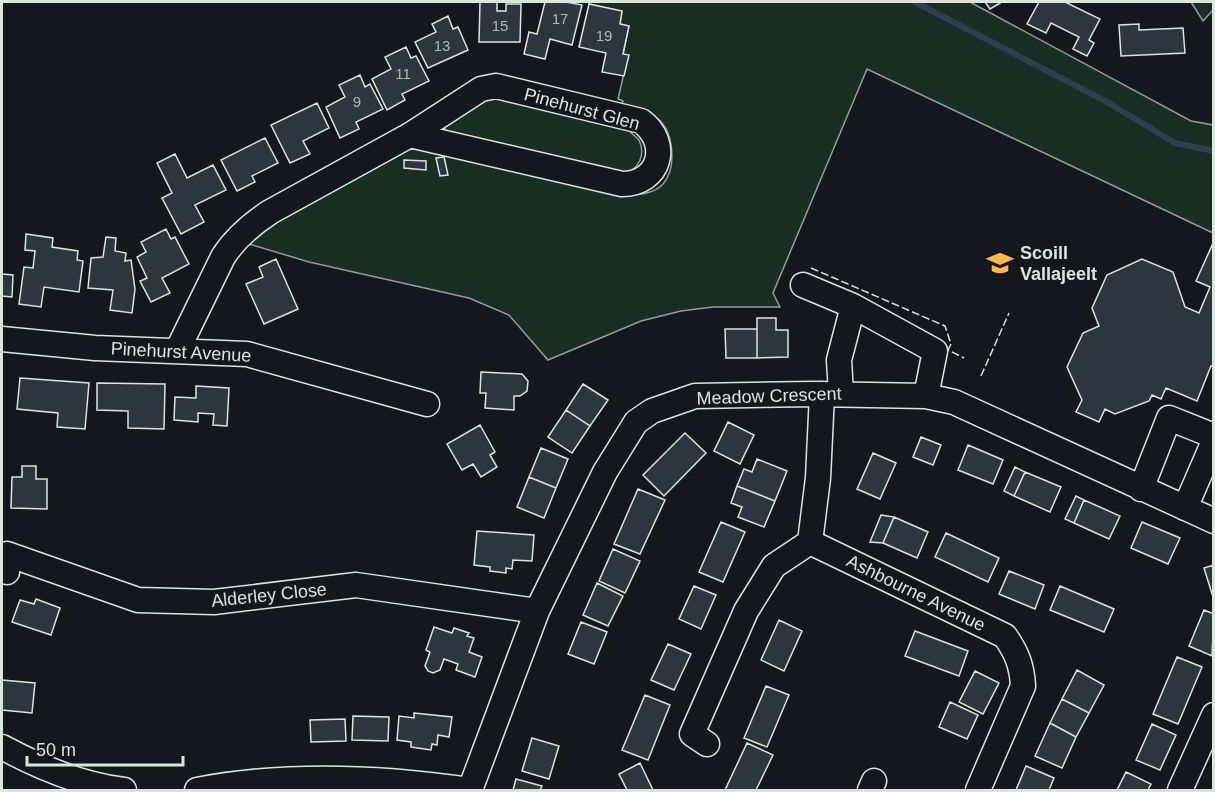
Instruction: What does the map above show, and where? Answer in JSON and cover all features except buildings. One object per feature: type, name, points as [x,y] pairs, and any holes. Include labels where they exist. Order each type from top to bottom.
[{"type":"street","name":"Pinehurst Glen","points":[[178,349],[223,257],[245,231],[270,212],[410,135],[481,89],[496,86],[641,121],[654,133],[659,148],[658,160],[646,177],[638,182],[622,184],[410,135]]},
{"type":"street","points":[[803,285],[853,306],[935,351],[926,396]]},
{"type":"street","points":[[707,744],[692,734],[746,611],[774,566],[810,542],[831,394],[853,306]]},
{"type":"street","name":"Pinehurst Avenue","points":[[2,339],[95,348],[224,351],[266,358],[427,404]]},
{"type":"street","name":"Meadow Crescent","points":[[470,790],[537,612],[605,472],[636,422],[652,411],[695,396],[831,394],[926,396],[954,402],[1214,521]]},
{"type":"street","points":[[1141,489],[1169,418],[1214,436]]},
{"type":"street","points":[[1185,508],[1214,441]]},
{"type":"street","name":"Ashbourne Avenue","points":[[810,542],[1005,636],[1016,652],[1022,668],[1023,686],[978,790]]},
{"type":"street","name":"Alderley Close","points":[[7,554],[138,600],[214,602],[356,585],[537,612]]},
{"type":"street","points":[[1180,790],[1214,715]]},
{"type":"street","points":[[2,747],[33,764],[106,788],[124,790]]},
{"type":"street","points":[[197,790],[234,783],[339,780],[408,782],[470,790]]},
{"type":"green space","points":[[589,2],[970,2],[1191,121],[1213,125],[1213,233],[867,69],[773,293],[780,307],[713,307],[681,311],[641,321],[548,360],[509,315],[469,298],[309,262],[246,243],[253,234],[407,147],[628,195],[656,190],[663,184],[670,169],[672,150],[670,140],[663,124],[657,118],[645,112],[621,107],[623,101],[618,99],[628,56],[623,54],[629,26],[620,24],[622,11],[589,4]]},
{"type":"green space","points":[[1191,2],[1213,2],[1213,10],[1203,21]]},
{"type":"green space","points":[[487,96],[627,129],[639,140],[642,151],[640,161],[634,169],[624,174],[447,132],[444,127]]},
{"type":"waterway","points":[[915,2],[1107,102],[1175,143],[1214,151]]},
{"type":"fence","points":[[811,268],[945,326],[951,344],[948,350],[964,358]]},
{"type":"fence","points":[[981,376],[1009,313]]},
{"type":"place","name":"Scoill Vallajeelt","points":[[1000,263]]}]
